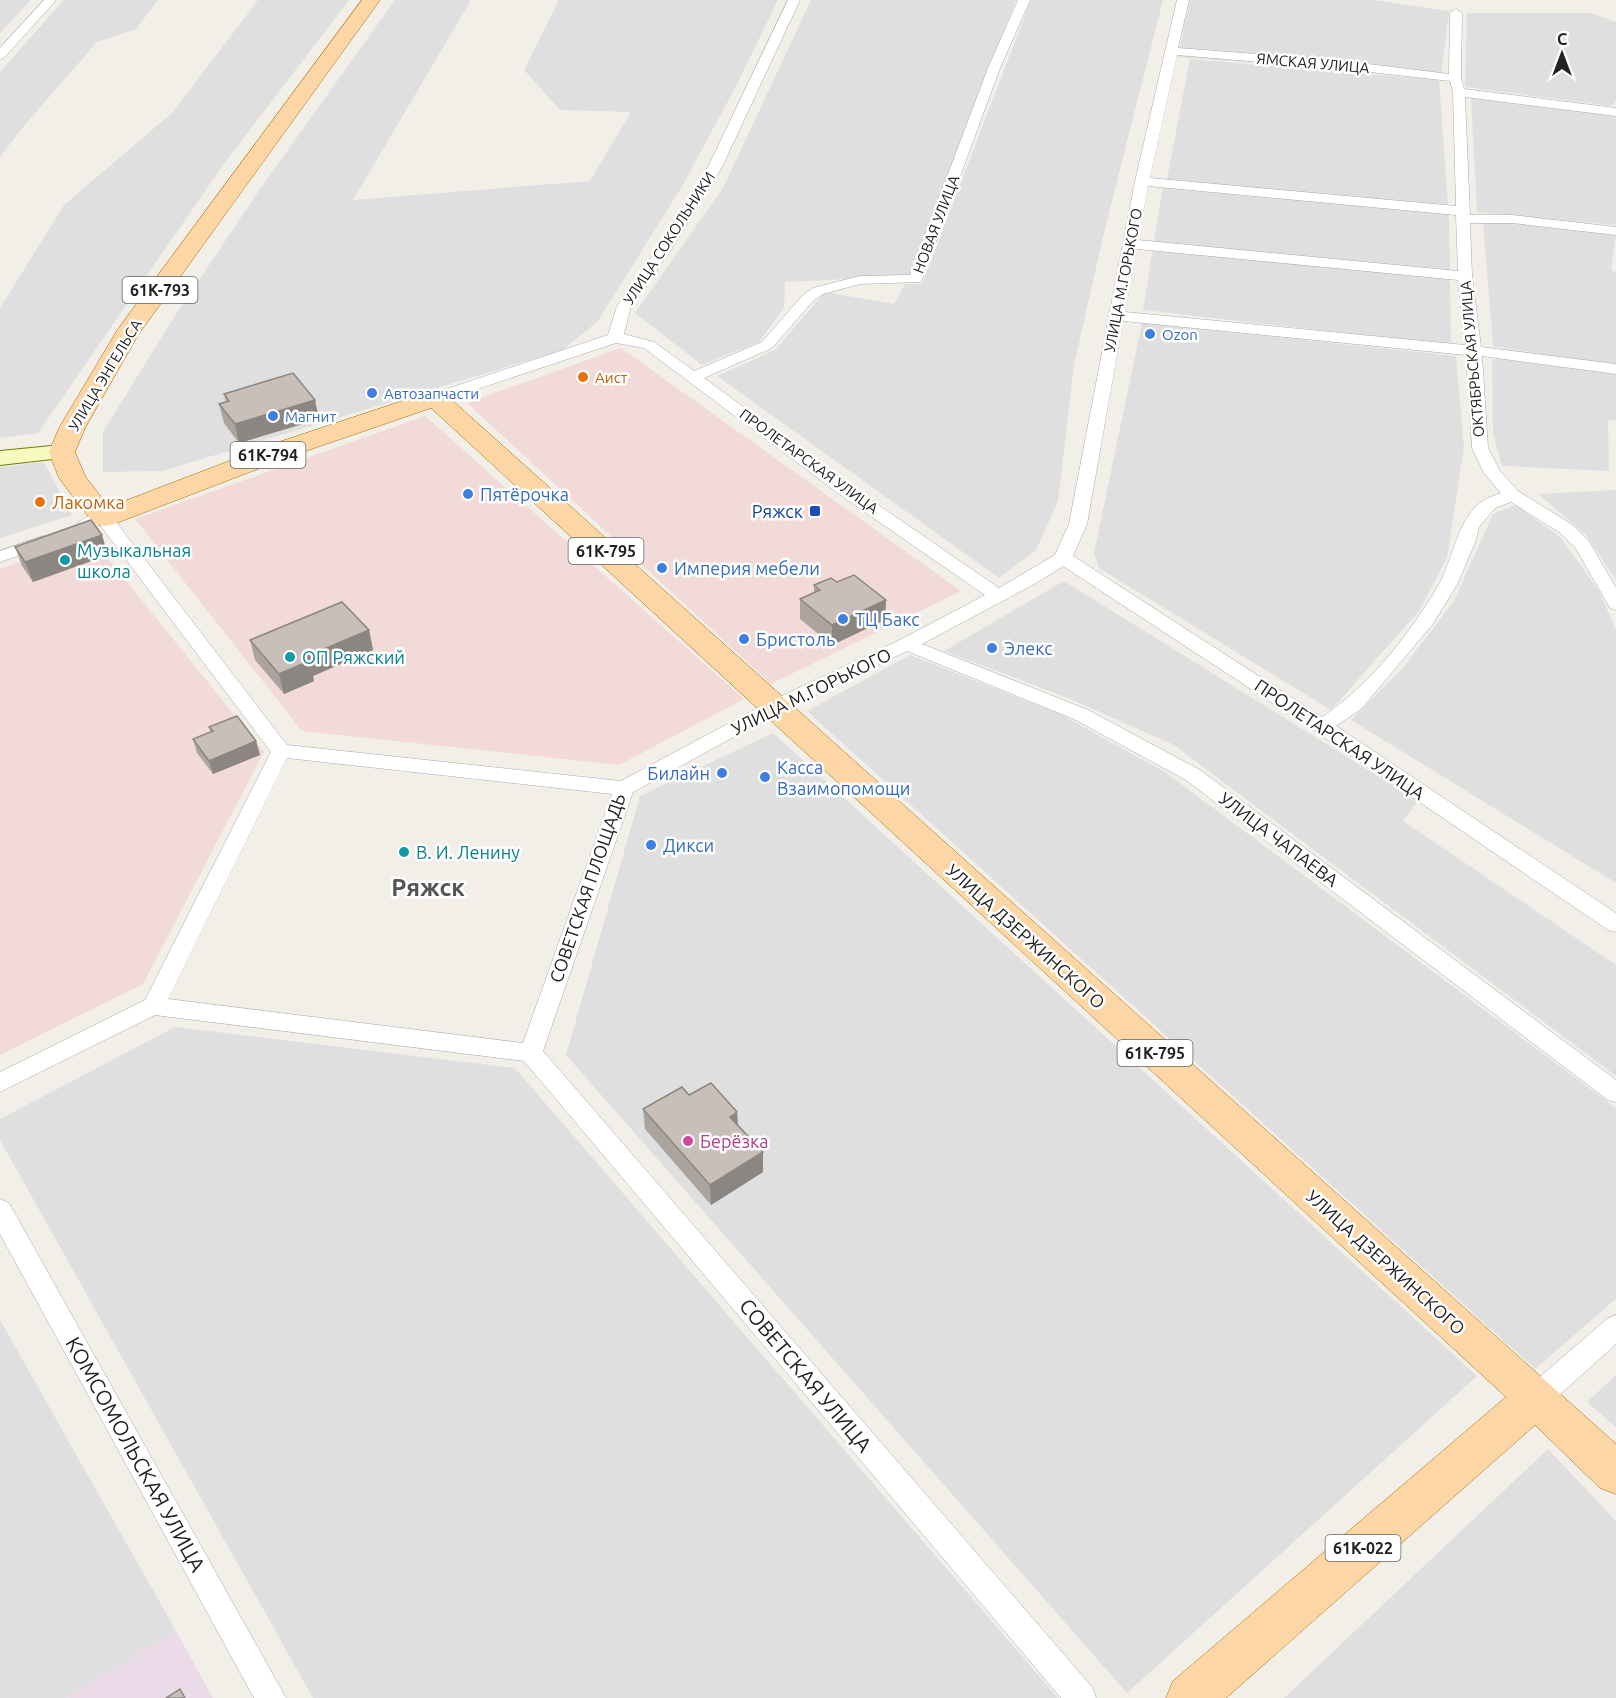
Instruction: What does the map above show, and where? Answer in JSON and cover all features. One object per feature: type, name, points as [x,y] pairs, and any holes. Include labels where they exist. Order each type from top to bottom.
[{"type":"main road","name":"УЛИЦА ЭНГЕЛЬСА","points":[[104,518],[72,478],[62,452],[72,428],[127,334],[371,0]]},
{"type":"main road","name":"61К-794","points":[[104,518],[288,448],[435,399]]},
{"type":"main road","name":"УЛИЦА ДЗЕРЖИНСКОГО","points":[[435,399],[635,578],[1616,1473]]},
{"type":"main road","points":[[0,458],[62,452]]},
{"type":"main road","name":"61К-022","points":[[1190,1698],[1536,1398]]},
{"type":"street","points":[[0,55],[50,0]]},
{"type":"street","name":"УЛИЦА СОКОЛЬНИКИ","points":[[615,338],[624,306],[664,250],[715,167],[741,107],[794,0]]},
{"type":"street","name":"НОВАЯ УЛИЦА","points":[[693,377],[767,345],[808,298],[818,291],[860,280],[916,279],[994,68],[1024,0]]},
{"type":"street","name":"УЛИЦА М.ГОРЬКОГО","points":[[624,788],[774,707],[907,644],[998,596],[1063,558],[1078,524],[1142,181],[1183,0]]},
{"type":"street","name":"ОКТЯБРЬСКАЯ УЛИЦА","points":[[1456,13],[1465,276],[1474,352],[1480,448],[1492,473],[1512,495],[1565,528],[1582,544],[1616,604]]},
{"type":"street","name":"ЯМСКАЯ УЛИЦА","points":[[1172,51],[1344,65],[1616,112]]},
{"type":"street","points":[[1142,181],[1616,231]]},
{"type":"street","points":[[1130,244],[1465,276]]},
{"type":"street","points":[[1115,316],[1568,361],[1616,369]]},
{"type":"street","points":[[435,399],[615,338]]},
{"type":"street","name":"ПРОЛЕТАРСКАЯ УЛИЦА","points":[[615,338],[635,340],[649,345],[852,495],[998,596]]},
{"type":"street","points":[[1322,726],[1354,705],[1379,678],[1425,621],[1448,585],[1467,540],[1470,526],[1489,504],[1512,495]]},
{"type":"street","points":[[0,557],[104,518]]},
{"type":"street","name":"УЛИЦА ЭНГЕЛЬСА","points":[[104,518],[281,751]]},
{"type":"street","name":"ПРОЛЕТАРСКАЯ УЛИЦА","points":[[1063,558],[1322,726],[1616,924]]},
{"type":"street","name":"УЛИЦА ЧАПАЕВА","points":[[907,644],[950,665],[1063,707],[1142,744],[1194,775],[1616,1093]]},
{"type":"street","points":[[153,1006],[281,751]]},
{"type":"street","name":"СОВЕТСКАЯ ПЛОЩАДЬ","points":[[281,751],[624,788],[531,1053]]},
{"type":"street","points":[[0,1083],[153,1006],[531,1053]]},
{"type":"street","name":"СОВЕТСКАЯ УЛИЦА","points":[[531,1053],[1081,1698]]},
{"type":"street","name":"КОМСОМОЛЬСКАЯ УЛИЦА","points":[[0,1210],[271,1698]]},
{"type":"street","points":[[1536,1398],[1616,1327]]},
{"type":"shaded area","points":[[0,0],[31,0],[0,33]]},
{"type":"shaded area","points":[[64,0],[158,0],[136,29],[97,42],[0,157],[0,72]]},
{"type":"shaded area","points":[[258,0],[349,0],[223,165],[38,433],[0,438],[0,308],[64,205],[173,112]]},
{"type":"shaded area","points":[[395,0],[471,0],[353,200],[590,181],[631,112],[560,110],[524,70],[557,0],[778,0],[735,88],[684,183],[598,321],[563,350],[162,471],[103,472],[103,432],[171,322],[260,189]]},
{"type":"shaded area","points":[[811,0],[1016,0],[911,276],[785,282],[784,308],[759,342],[702,365],[635,313],[723,188]]},
{"type":"shaded area","points":[[1031,0],[1163,0],[1105,228],[1074,365],[1058,501],[1036,550],[999,578],[717,376],[775,350],[825,292],[894,304],[905,284],[922,284]]},
{"type":"shaded area","points":[[1190,0],[1373,0],[1449,11],[1441,76],[1178,57]]},
{"type":"shaded area","points":[[1467,13],[1591,13],[1616,22],[1616,101],[1612,106],[1465,87]]},
{"type":"shaded area","points":[[1190,59],[1439,80],[1448,206],[1167,179]]},
{"type":"shaded area","points":[[1471,98],[1616,117],[1616,225],[1477,212]]},
{"type":"shaded area","points":[[1163,186],[1449,212],[1450,272],[1154,242]]},
{"type":"shaded area","points":[[1483,221],[1513,222],[1616,234],[1611,270],[1616,272],[1616,366],[1493,346]]},
{"type":"shaded area","points":[[1153,248],[1450,278],[1451,345],[1143,310]]},
{"type":"shaded area","points":[[1142,323],[1456,356],[1464,447],[1447,558],[1419,611],[1331,710],[1099,568],[1094,553]]},
{"type":"shaded area","points":[[621,348],[961,591],[771,684],[467,403]]},
{"type":"shaded area","points":[[1503,358],[1616,374],[1616,420],[1608,420],[1609,471],[1502,466],[1493,433],[1492,360]]},
{"type":"shaded area","points":[[425,416],[744,699],[619,765],[302,731],[135,519]]},
{"type":"shaded area","points":[[44,462],[72,515],[0,538],[0,467]]},
{"type":"shaded area","points":[[1616,490],[1616,580],[1586,535],[1538,494]]},
{"type":"shaded area","points":[[1516,505],[1560,537],[1599,591],[1616,630],[1616,883],[1351,720],[1402,669],[1454,601],[1493,514]]},
{"type":"shaded area","points":[[90,536],[264,752],[143,984],[0,1055],[0,569]]},
{"type":"shaded area","points":[[1064,581],[1418,801],[1403,821],[1616,965],[1616,1076],[1174,745],[1068,698],[944,651]]},
{"type":"shaded area","points":[[910,655],[1060,714],[1165,772],[1616,1108],[1616,1299],[1535,1369],[807,711]]},
{"type":"shaded area","points":[[773,733],[1477,1376],[1127,1693],[566,1055],[640,796]]},
{"type":"shaded area","points":[[175,1027],[515,1068],[1058,1698],[313,1698],[0,1140],[0,1119]]},
{"type":"shaded area","points":[[0,1320],[176,1631],[66,1698],[0,1698]]},
{"type":"shaded area","points":[[1616,1375],[1616,1427],[1587,1402]]},
{"type":"shaded area","points":[[1548,1449],[1616,1521],[1616,1698],[1284,1698]]},
{"type":"shaded area","points":[[176,1631],[213,1698],[66,1698]]},
{"type":"building","points":[[293,373],[315,400],[235,424],[219,404],[229,401],[224,394]]},
{"type":"building","points":[[91,520],[102,535],[25,562],[15,547]]},
{"type":"building","points":[[854,575],[886,600],[832,625],[800,599],[820,590],[814,585],[831,578],[837,582]]},
{"type":"building","points":[[342,602],[369,630],[305,657],[309,661],[279,674],[250,640]]},
{"type":"building","points":[[237,716],[256,741],[209,761],[193,739],[213,731],[209,727]]},
{"type":"building","points":[[711,1083],[737,1112],[730,1117],[763,1152],[710,1185],[643,1109],[682,1087],[689,1095]]},
{"type":"building","points":[[180,1689],[185,1698],[166,1698]]},
{"type":"place","name":"Ozon","points":[[1150,334]]},
{"type":"place","name":"Аист","points":[[583,377]]},
{"type":"place","name":"Автозапчасти","points":[[372,393]]},
{"type":"place","name":"Магнит","points":[[273,416]]},
{"type":"place","name":"Пятёрочка","points":[[468,494]]},
{"type":"place","name":"Лакомка","points":[[40,502]]},
{"type":"place","name":"Ряжск","points":[[815,511]]},
{"type":"place","name":"Музыкальная школа","points":[[65,560]]},
{"type":"place","name":"Империя мебели","points":[[662,568]]},
{"type":"place","name":"ТЦ Бакс","points":[[843,619]]},
{"type":"place","name":"Бристоль","points":[[744,639]]},
{"type":"place","name":"Элекс","points":[[992,648]]},
{"type":"place","name":"ОП Ряжский","points":[[290,657]]},
{"type":"place","name":"Билайн","points":[[722,773]]},
{"type":"place","name":"Касса Взаимопомощи","points":[[765,777]]},
{"type":"place","name":"Дикси","points":[[651,845]]},
{"type":"place","name":"В. И. Ленину","points":[[404,852]]},
{"type":"place","name":"Берёзка","points":[[688,1141]]},
{"type":"district","name":"Ряжск","points":[[428,887]]}]
